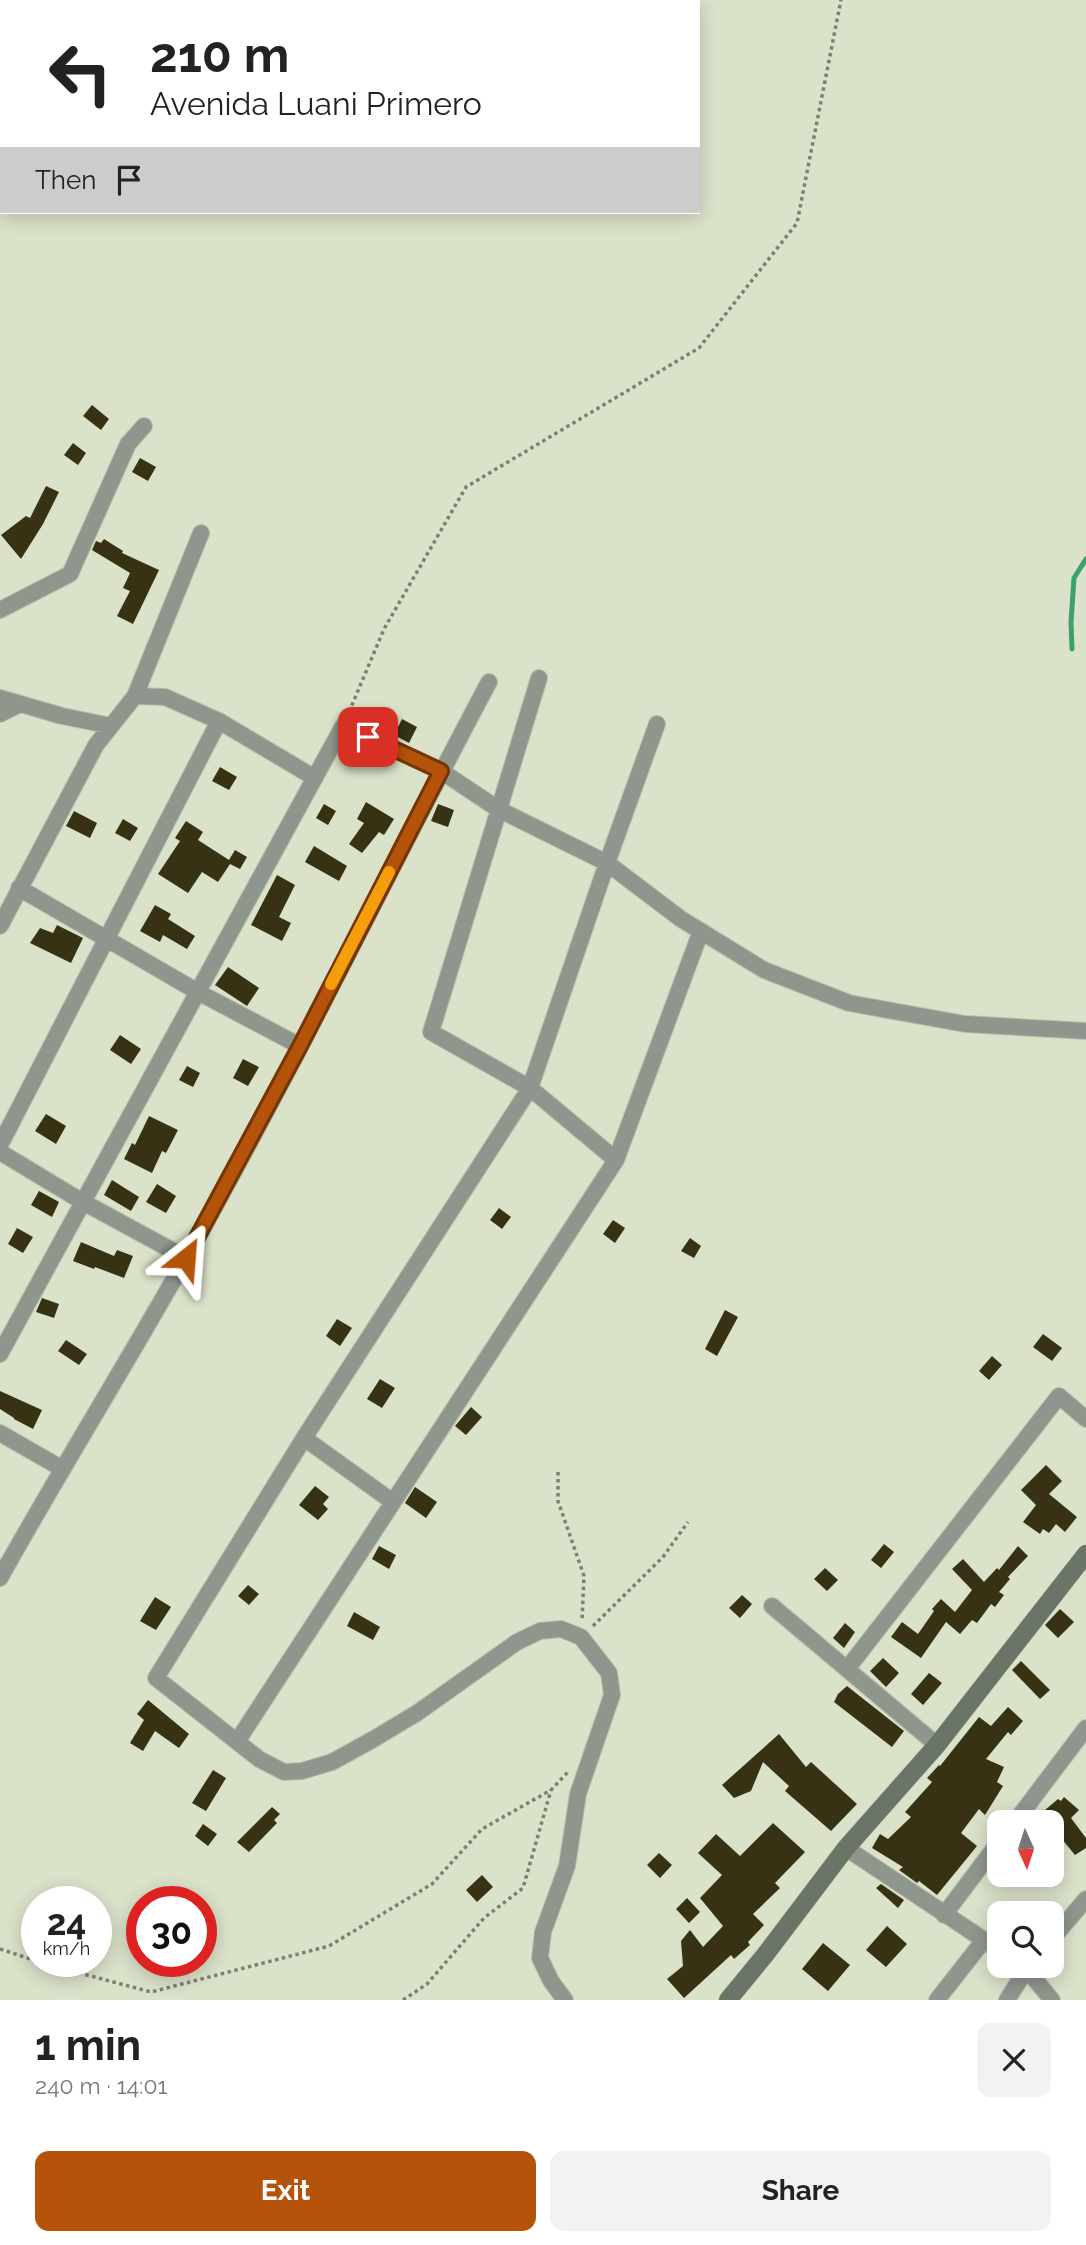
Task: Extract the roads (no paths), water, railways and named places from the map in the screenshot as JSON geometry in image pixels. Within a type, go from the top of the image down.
[{"type":"street","points":[[0,610],[69,574],[128,444],[144,426]]},
{"type":"street","points":[[0,926],[96,745],[135,696],[201,533]]},
{"type":"street","points":[[539,678],[431,1032],[530,1088],[616,1160]]},
{"type":"street","points":[[0,1578],[61,1468],[186,1258],[300,1046],[489,682]]},
{"type":"street","points":[[135,696],[165,697],[219,721],[314,778]]},
{"type":"street","points":[[0,698],[111,726]]},
{"type":"street","points":[[0,714],[20,704]]},
{"type":"street","points":[[0,1144],[219,721]]},
{"type":"street","points":[[565,2000],[551,1981],[540,1958],[543,1932],[566,1866],[578,1794],[612,1695],[609,1673],[581,1637],[561,1629],[540,1631],[517,1642],[417,1713],[332,1762],[302,1771],[284,1772],[259,1759],[156,1678],[304,1438],[530,1088],[657,724]]},
{"type":"street","points":[[0,1353],[343,726],[441,771],[498,808],[607,863],[681,919],[764,970],[849,1003],[965,1024],[1086,1031]]},
{"type":"street","points":[[19,888],[198,992],[300,1046]]},
{"type":"street","points":[[238,1740],[616,1160],[701,930]]},
{"type":"street","points":[[0,1152],[83,1202],[186,1258]]},
{"type":"street","points":[[846,1669],[1059,1396],[1086,1419]]},
{"type":"street","points":[[0,1433],[61,1468]]},
{"type":"street","points":[[304,1438],[393,1502]]},
{"type":"street","points":[[728,2000],[846,1848],[937,1745],[1086,1554]]},
{"type":"street","points":[[772,1606],[937,1745]]},
{"type":"street","points":[[1024,1810],[1086,1728]]},
{"type":"street","points":[[846,1848],[987,1942]]},
{"type":"street","points":[[944,1915],[987,1858]]},
{"type":"street","points":[[1064,1925],[1086,1899]]},
{"type":"street","points":[[937,2000],[984,1940]]},
{"type":"street","points":[[1007,2000],[1019,1978]]},
{"type":"street","points":[[1035,1978],[1052,2000]]},
{"type":"waterway","points":[[1072,649],[1074,578],[1086,559]]}]
